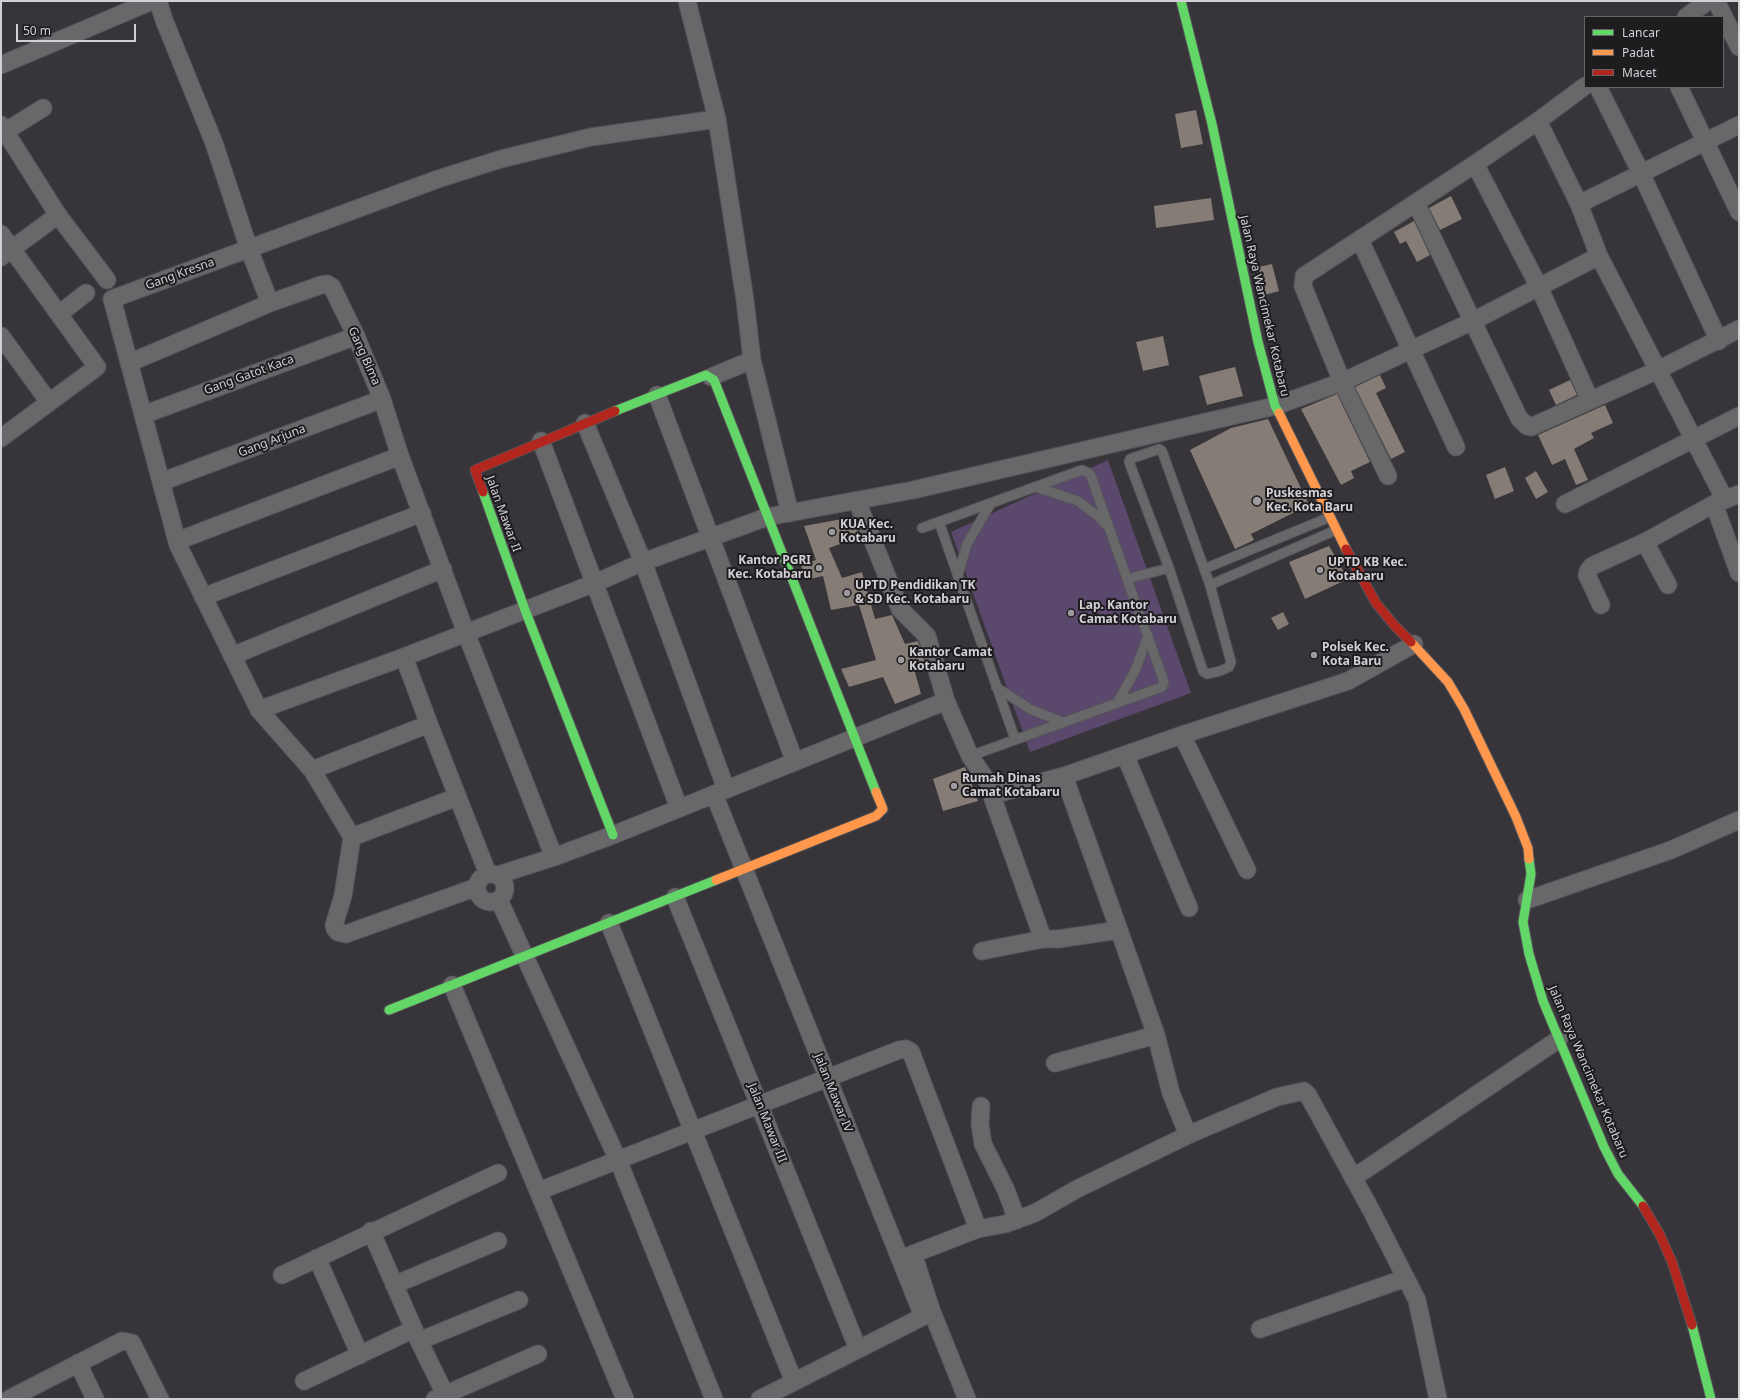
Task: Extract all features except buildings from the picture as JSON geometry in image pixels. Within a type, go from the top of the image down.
[{"type":"street","points":[[1,65],[24,53],[152,1]]},
{"type":"street","points":[[158,1],[164,20],[214,144],[249,249],[270,303]]},
{"type":"street","points":[[687,1],[718,119],[745,300],[752,360],[790,513]]},
{"type":"street","name":"Jalan Raya Wancimekar Kotabaru","points":[[1182,1],[1212,124],[1258,342],[1275,406],[1336,530],[1376,603],[1394,625],[1414,644],[1448,682],[1464,709],[1516,817],[1528,848],[1531,874],[1523,922],[1529,954],[1543,1001],[1604,1147],[1618,1174],[1650,1217],[1672,1262],[1692,1325],[1711,1399]]},
{"type":"street","points":[[1687,16],[1708,1]]},
{"type":"street","points":[[1716,1],[1724,16]]},
{"type":"street","points":[[1724,17],[1739,46]]},
{"type":"street","points":[[1388,476],[1342,382],[1303,282],[1307,273],[1475,164],[1538,121],[1584,87]]},
{"type":"street","points":[[1598,88],[1641,173],[1718,341]]},
{"type":"street","points":[[1679,88],[1739,212]]},
{"type":"street","points":[[43,108],[2,130],[58,215],[107,280]]},
{"type":"street","name":"Gang Kresna","points":[[129,363],[112,298],[438,179],[501,159],[590,137],[718,119]]},
{"type":"street","points":[[1538,121],[1579,204],[1599,256],[1726,500],[1739,572]]},
{"type":"street","points":[[1579,204],[1739,125]]},
{"type":"street","points":[[1475,164],[1539,287],[1590,400]]},
{"type":"street","points":[[1416,203],[1523,424],[1531,427],[1658,370],[1718,341],[1739,329]]},
{"type":"street","points":[[6,253],[58,215]]},
{"type":"street","points":[[1,234],[6,253],[59,314],[97,368],[1,437]]},
{"type":"street","points":[[1360,240],[1409,350],[1456,447]]},
{"type":"street","points":[[259,710],[404,657],[595,583],[643,562],[767,517],[913,490],[1275,406],[1342,382],[1473,321],[1599,256]]},
{"type":"street","name":"Gang Bima","points":[[129,363],[270,303],[321,285],[327,284],[332,287],[356,336],[382,399],[400,456],[466,633],[554,857]]},
{"type":"street","points":[[59,314],[86,293]]},
{"type":"street","points":[[1,336],[50,402]]},
{"type":"street","name":"Gang Gatot Kaca","points":[[143,414],[356,336]]},
{"type":"street","points":[[711,377],[752,360]]},
{"type":"street","points":[[129,363],[177,541],[203,597],[259,710],[312,770],[352,837],[343,896],[334,925],[335,929],[338,932],[346,934],[477,887]]},
{"type":"street","points":[[389,1010],[880,814],[882,809],[714,380],[706,375],[541,441],[680,808]]},
{"type":"street","points":[[657,395],[795,762]]},
{"type":"street","name":"Gang Arjuna","points":[[161,482],[382,399]]},
{"type":"street","points":[[1565,504],[1739,416]]},
{"type":"street","name":"Jalan Mawar IV","points":[[585,423],[643,562],[720,791],[744,869],[828,1078],[906,1256],[928,1314],[967,1399]]},
{"type":"street","name":"Jalan Mawar II","points":[[525,610],[475,470],[541,441]]},
{"type":"street","points":[[177,541],[400,456]]},
{"type":"street","points":[[1601,605],[1587,575],[1592,566],[1646,542],[1726,500]]},
{"type":"street","points":[[857,501],[900,609],[927,636],[946,701],[970,756],[996,794]]},
{"type":"street","points":[[203,597],[422,513]]},
{"type":"street","points":[[1646,542],[1668,584]]},
{"type":"street","points":[[232,656],[443,569]]},
{"type":"street","points":[[525,610],[614,835]]},
{"type":"street","points":[[1042,939],[993,799],[996,794],[1064,776],[1182,735],[1348,681],[1414,644]]},
{"type":"street","points":[[404,657],[457,797],[493,874],[504,882],[505,892],[499,900],[489,902],[481,897],[477,887],[480,879],[493,874],[554,857],[614,835],[946,701]]},
{"type":"street","points":[[312,770],[429,724]]},
{"type":"street","points":[[1182,735],[1247,870]]},
{"type":"street","points":[[1125,755],[1189,908]]},
{"type":"street","points":[[1064,776],[1156,1034],[1171,1093],[1188,1135]]},
{"type":"street","points":[[352,837],[457,797]]},
{"type":"street","points":[[1527,900],[1670,850],[1739,820]]},
{"type":"street","name":"Jalan Mawar III","points":[[675,896],[858,1349]]},
{"type":"street","points":[[499,900],[618,1160],[714,1399]]},
{"type":"street","points":[[608,923],[794,1382]]},
{"type":"street","points":[[982,951],[1042,939],[1058,939],[1118,930]]},
{"type":"street","points":[[452,985],[625,1399]]},
{"type":"street","points":[[1055,1063],[1156,1034]]},
{"type":"street","points":[[1354,1178],[1559,1039]]},
{"type":"street","points":[[539,1191],[899,1050],[906,1049],[911,1052],[978,1229]]},
{"type":"street","points":[[906,1256],[978,1229],[1005,1224],[1035,1213],[1077,1189],[1188,1135],[1277,1097],[1304,1091],[1308,1095],[1354,1178],[1417,1300],[1438,1399]]},
{"type":"street","points":[[981,1106],[980,1124],[983,1144],[1003,1184],[1017,1220]]},
{"type":"street","points":[[282,1275],[498,1173]]},
{"type":"street","points":[[371,1232],[416,1335],[440,1397],[538,1354]]},
{"type":"street","points":[[394,1285],[498,1241]]},
{"type":"street","points":[[317,1258],[360,1355]]},
{"type":"street","points":[[1260,1329],[1406,1278]]},
{"type":"street","points":[[304,1381],[360,1355],[519,1300]]},
{"type":"street","points":[[760,1399],[928,1314]]},
{"type":"street","points":[[9,1399],[28,1394],[78,1363],[122,1341],[128,1341],[132,1343],[160,1399]]},
{"type":"street","points":[[78,1363],[96,1399]]},
{"type":"lane","points":[[1159,449],[1162,451],[1210,585],[1231,664],[1229,667],[1207,674],[1203,671],[1169,568],[1129,461],[1159,449]]},
{"type":"lane","points":[[922,528],[1082,470],[1089,473],[1164,683],[1162,686],[1117,703],[970,756]]},
{"type":"lane","points":[[1036,487],[1078,501],[1100,518],[1110,529]]},
{"type":"lane","points":[[958,575],[967,544],[991,503]]},
{"type":"lane","points":[[1204,569],[1330,517]]},
{"type":"lane","points":[[939,522],[1015,739]]},
{"type":"lane","points":[[1210,585],[1336,530]]},
{"type":"lane","points":[[1127,578],[1169,568]]},
{"type":"lane","points":[[1117,703],[1135,671],[1148,636]]},
{"type":"lane","points":[[996,687],[1030,708],[1062,722]]},
{"type":"shaded area","name":"Lap. Kantor Camat Kotabaru","points":[[1108,460],[1191,693],[1030,752],[951,532]]},
{"type":"traffic: fast","points":[[1181,1],[1212,124],[1258,342],[1275,406],[1279,413]]},
{"type":"traffic: fast","points":[[615,411],[706,375],[714,380],[876,792]]},
{"type":"traffic: fast","points":[[483,492],[525,610],[613,835]]},
{"type":"traffic: fast","points":[[1529,859],[1531,874],[1523,922],[1529,954],[1543,1001],[1604,1147],[1618,1174],[1643,1206]]},
{"type":"traffic: fast","points":[[389,1010],[716,880]]},
{"type":"traffic: fast","points":[[1692,1325],[1711,1399]]},
{"type":"traffic: slow","points":[[1279,413],[1346,549]]},
{"type":"traffic: slow","points":[[1411,642],[1448,682],[1464,709],[1516,817],[1528,848],[1529,859]]},
{"type":"traffic: slow","points":[[716,880],[876,816],[883,809],[876,792]]},
{"type":"traffic: jam","points":[[483,492],[475,470],[615,411]]},
{"type":"traffic: jam","points":[[1346,549],[1376,603],[1394,625],[1411,642]]},
{"type":"traffic: jam","points":[[1643,1206],[1660,1235],[1672,1262],[1692,1325]]},
{"type":"place","name":"Puskesmas Kec. Kota Baru","points":[[1257,501]]},
{"type":"place","name":"KUA Kec. Kotabaru","points":[[832,532]]},
{"type":"place","name":"Kantor PGRI Kec. Kotabaru","points":[[819,568]]},
{"type":"place","name":"UPTD KB Kec. Kotabaru","points":[[1320,570]]},
{"type":"place","name":"UPTD Pendidikan TK & SD Kec. Kotabaru","points":[[847,593]]},
{"type":"place","name":"Lap. Kantor Camat Kotabaru","points":[[1071,613]]},
{"type":"place","name":"Polsek Kec. Kota Baru","points":[[1314,655]]},
{"type":"place","name":"Kantor Camat Kotabaru","points":[[901,660]]},
{"type":"place","name":"Rumah Dinas Camat Kotabaru","points":[[954,786]]}]
